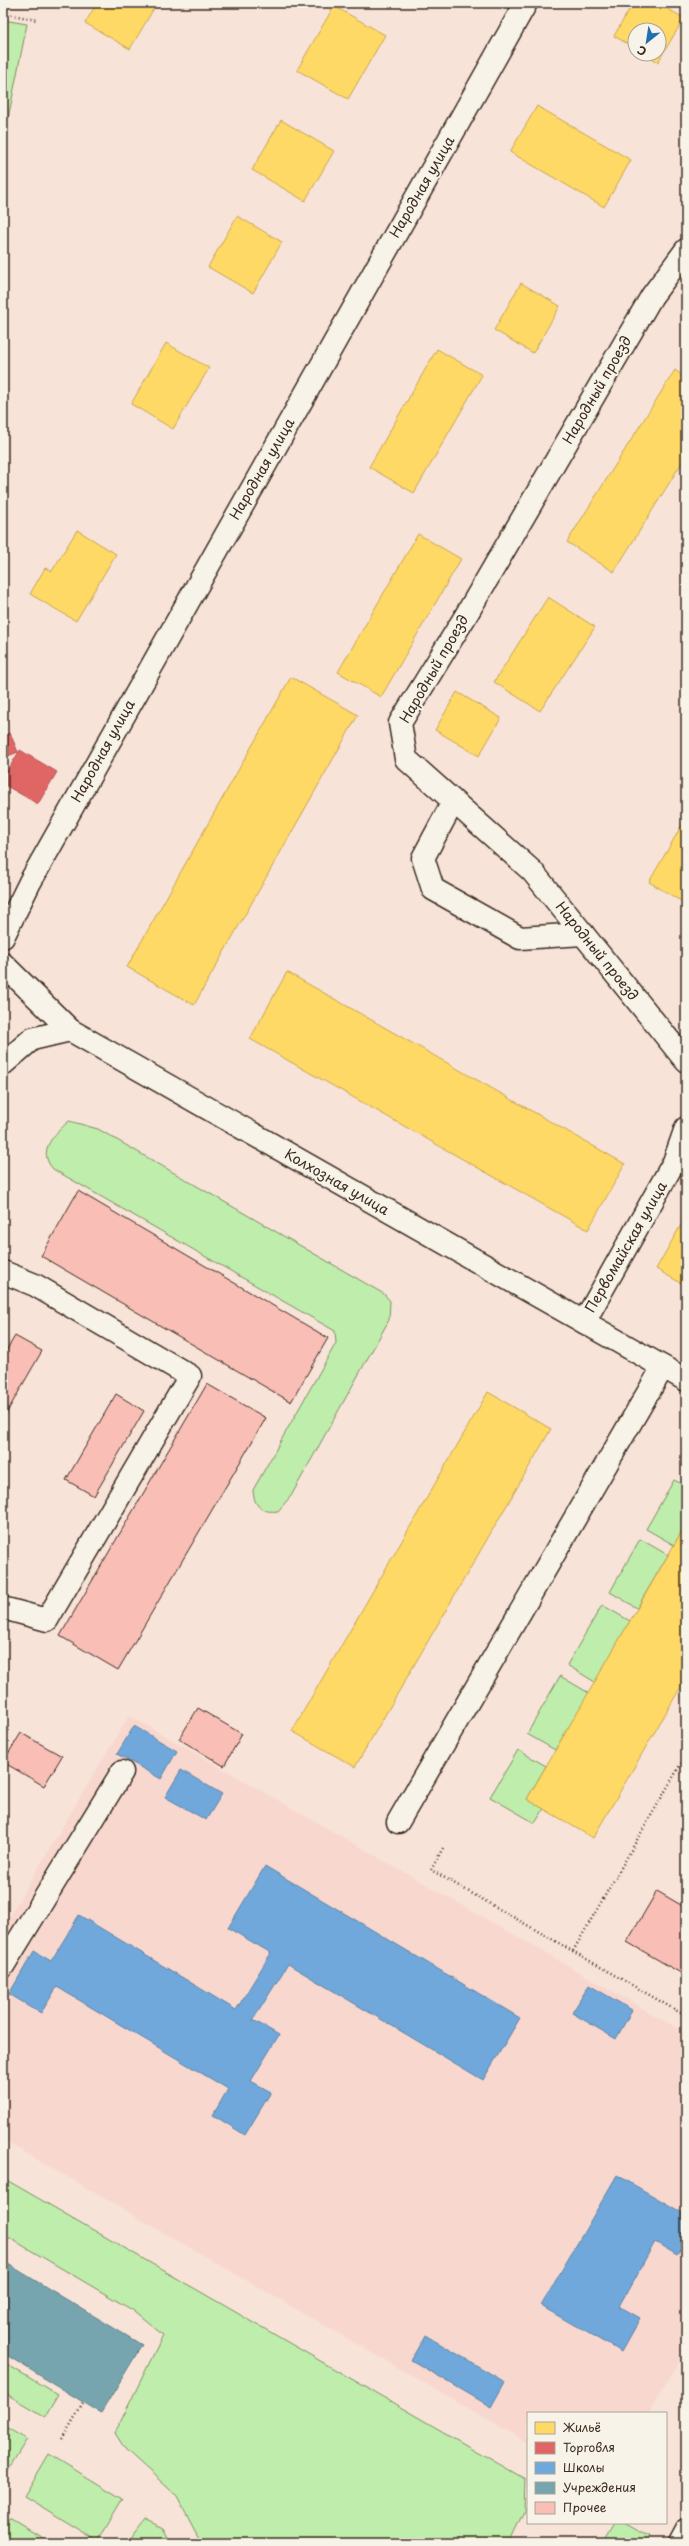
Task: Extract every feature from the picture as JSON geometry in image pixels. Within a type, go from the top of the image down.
[{"type":"street","name":"Народная улица","points":[[3,937],[34,875],[526,3]]},
{"type":"street","name":"Народный проезд","points":[[686,250],[652,296],[465,617],[400,723],[406,760],[532,871],[686,1060]]},
{"type":"street","points":[[453,802],[423,858],[433,889],[520,938],[584,934]]},
{"type":"street","name":"Колхозная улица","points":[[3,964],[70,1030],[686,1380]]},
{"type":"street","points":[[3,1064],[32,1039],[70,1030]]},
{"type":"street","name":"Первомайская улица","points":[[584,1322],[674,1162],[686,1128]]},
{"type":"street","points":[[3,1272],[35,1285],[190,1376],[47,1620],[3,1608]]},
{"type":"street","points":[[398,1822],[663,1367]]},
{"type":"street","points":[[3,1966],[122,1772]]},
{"type":"street","points":[[679,2543],[686,2530]]},
{"type":"path","points":[[3,13],[37,20]]},
{"type":"path","points":[[572,1951],[686,1755]]},
{"type":"path","points":[[443,1848],[431,1870],[686,2016]]},
{"type":"path","points":[[62,2439],[84,2402]]},
{"type":"shaded area","points":[[129,1715],[686,2033],[686,2349],[650,2412],[527,2412],[527,2442],[3,2140],[3,1927]]},
{"type":"green space","points":[[3,20],[27,24],[6,129],[3,129]]},
{"type":"green space","points":[[69,1121],[98,1129],[384,1294],[390,1301],[389,1320],[291,1496],[278,1511],[267,1511],[260,1508],[255,1501],[253,1490],[336,1343],[335,1331],[53,1169],[48,1162],[46,1155],[49,1143],[58,1131]]},
{"type":"green space","points":[[674,1480],[686,1486],[686,1524],[674,1545],[646,1529]]},
{"type":"green space","points":[[640,1539],[668,1555],[637,1608],[610,1592]]},
{"type":"green space","points":[[602,1605],[630,1621],[595,1682],[567,1665]]},
{"type":"green space","points":[[560,1676],[589,1693],[555,1750],[527,1734]]},
{"type":"green space","points":[[518,1750],[546,1766],[527,1799],[544,1809],[535,1823],[490,1797]]},
{"type":"green space","points":[[3,2178],[525,2479],[524,2511],[509,2543],[202,2543],[177,2496],[125,2449],[115,2433],[163,2335],[134,2311],[3,2234]]},
{"type":"green space","points":[[3,2362],[58,2395],[45,2417],[3,2392]]},
{"type":"green space","points":[[3,2425],[27,2439],[3,2478]]},
{"type":"green space","points":[[49,2454],[123,2499],[98,2541],[24,2496]]},
{"type":"green space","points":[[10,2519],[51,2543],[3,2543],[3,2531]]},
{"type":"green space","points":[[145,2519],[164,2528],[172,2543],[127,2543]]},
{"type":"green space","points":[[614,2524],[628,2524],[649,2536],[645,2543],[603,2543]]},
{"type":"building: Жильё","points":[[97,3],[157,3],[130,49],[85,23]]},
{"type":"building: Жильё","points":[[633,3],[657,3],[684,18],[667,47],[667,22],[627,22],[627,43],[614,36]]},
{"type":"building: Жильё","points":[[334,6],[385,35],[348,99],[297,70]]},
{"type":"building: Жильё","points":[[537,106],[631,160],[604,207],[510,152]]},
{"type":"building: Жильё","points":[[281,120],[334,151],[305,201],[252,170]]},
{"type":"building: Жильё","points":[[237,216],[282,242],[253,293],[208,267]]},
{"type":"building: Жильё","points":[[521,283],[560,306],[533,353],[494,330]]},
{"type":"building: Жильё","points":[[166,343],[209,368],[173,429],[131,404]]},
{"type":"building: Жильё","points":[[437,349],[482,375],[414,493],[369,467]]},
{"type":"building: Жильё","points":[[675,370],[686,378],[686,456],[614,572],[567,542]]},
{"type":"building: Жильё","points":[[77,530],[116,554],[76,621],[30,594],[45,568],[52,571]]},
{"type":"building: Жильё","points":[[418,534],[461,559],[381,697],[338,672]]},
{"type":"building: Жильё","points":[[548,597],[595,627],[540,711],[494,682]]},
{"type":"building: Жильё","points":[[291,677],[358,715],[194,1005],[127,967]]},
{"type":"building: Жильё","points":[[457,692],[501,718],[479,756],[435,730]]},
{"type":"building: Жильё","points":[[686,818],[686,904],[649,882]]},
{"type":"building: Жильё","points":[[287,972],[625,1164],[588,1230],[250,1039]]},
{"type":"building: Жильё","points":[[686,1216],[686,1286],[656,1269]]},
{"type":"building: Жильё","points":[[488,1392],[551,1429],[355,1767],[292,1731]]},
{"type":"building: Жильё","points":[[686,1524],[686,1678],[593,1838],[527,1799]]},
{"type":"building: Торговля","points":[[10,733],[18,752],[3,758],[3,736]]},
{"type":"building: Торговля","points":[[20,750],[57,772],[38,804],[3,784],[3,778]]},
{"type":"building: Школы","points":[[134,1726],[177,1751],[161,1779],[117,1754]]},
{"type":"building: Школы","points":[[181,1770],[222,1794],[206,1820],[165,1797]]},
{"type":"building: Школы","points":[[265,1866],[520,2018],[483,2080],[288,1964],[253,2020],[279,2035],[251,2081],[271,2092],[245,2135],[213,2115],[228,2089],[57,1987],[41,2013],[9,1994],[34,1951],[51,1961],[79,1915],[236,2010],[271,1953],[228,1928]]},
{"type":"building: Школы","points":[[589,1985],[632,2010],[616,2039],[572,2013]]},
{"type":"building: Школы","points":[[617,2175],[686,2215],[686,2239],[677,2255],[655,2242],[619,2306],[640,2318],[621,2352],[541,2306]]},
{"type":"building: Школы","points":[[425,2335],[505,2382],[491,2407],[411,2360]]},
{"type":"building: Учреждения","points":[[3,2261],[142,2345],[101,2413],[3,2353]]},
{"type":"building: Прочее","points":[[78,1191],[328,1338],[291,1402],[41,1256]]},
{"type":"building: Прочее","points":[[15,1336],[42,1351],[3,1419],[3,1356]]},
{"type":"building: Прочее","points":[[207,1384],[266,1418],[118,1670],[60,1636]]},
{"type":"building: Прочее","points":[[116,1394],[144,1411],[94,1496],[66,1480]]},
{"type":"building: Прочее","points":[[198,1708],[242,1734],[224,1766],[179,1739]]},
{"type":"building: Прочее","points":[[21,1733],[62,1756],[44,1786],[3,1762]]},
{"type":"building: Прочее","points":[[657,1891],[686,1908],[686,1976],[627,1942]]}]
